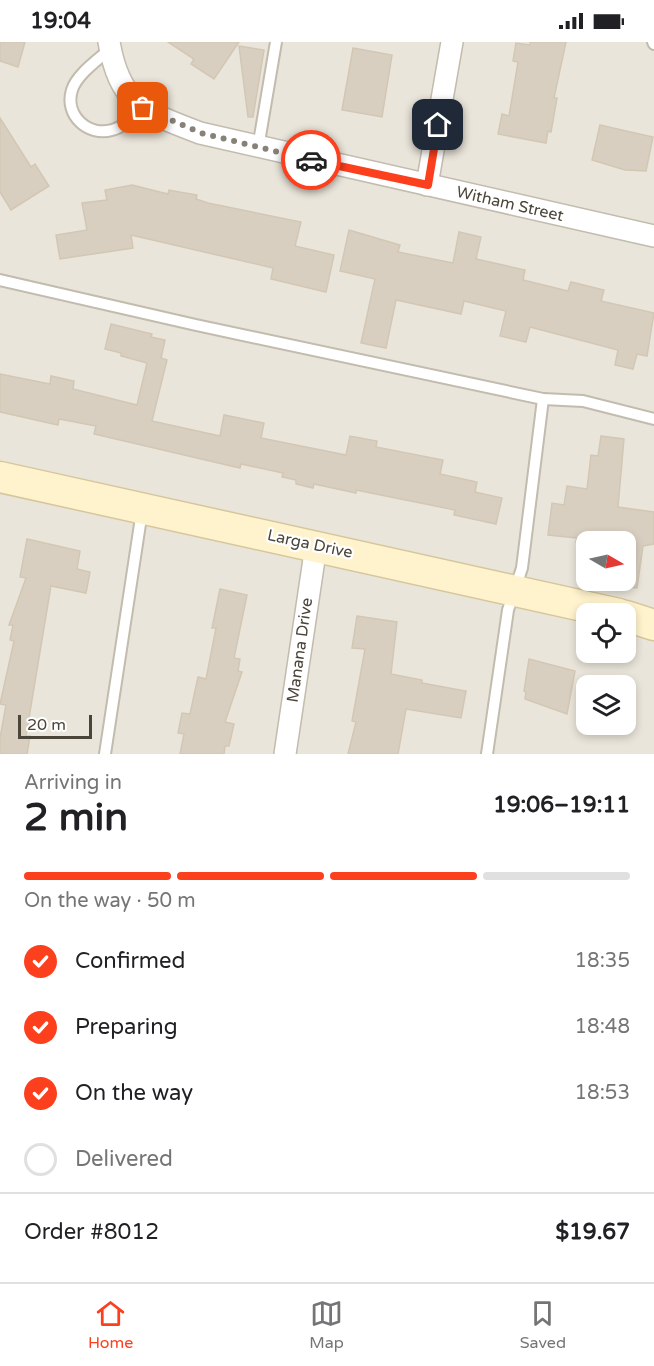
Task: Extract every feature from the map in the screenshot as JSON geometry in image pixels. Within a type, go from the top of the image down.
[{"type":"street","points":[[428,185],[452,42]]},
{"type":"street","points":[[110,45],[112,64],[128,96],[150,112]]},
{"type":"street","name":"Witham Street","points":[[150,112],[201,133],[258,148],[654,236]]},
{"type":"street","name":"Larga Drive","points":[[0,477],[576,604]]},
{"type":"street","name":"Manana Drive","points":[[285,754],[316,546]]},
{"type":"street","points":[[636,619],[654,625]]},
{"type":"lane","points":[[258,148],[276,42]]},
{"type":"lane","points":[[110,45],[77,80],[72,89],[70,99],[77,120],[95,131],[105,132],[150,112]]},
{"type":"lane","points":[[0,280],[196,325],[543,399],[583,401],[654,419]]},
{"type":"lane","points":[[487,754],[508,610],[522,567],[543,399]]},
{"type":"lane","points":[[105,754],[143,507]]},
{"type":"shaded area","points":[[0,42],[654,42],[654,754],[0,754]]},
{"type":"building","points":[[0,42],[25,42],[18,67],[0,61]]},
{"type":"building","points":[[168,42],[239,42],[214,79],[191,64],[194,59]]},
{"type":"building","points":[[530,42],[566,42],[554,98],[557,98],[551,132],[548,131],[546,143],[498,134],[502,114],[509,116],[518,62],[513,61],[516,43],[530,45]]},
{"type":"building","points":[[239,46],[264,50],[253,117],[248,117]]},
{"type":"building","points":[[353,48],[392,55],[382,117],[342,110]]},
{"type":"building","points":[[0,118],[31,167],[35,164],[49,186],[11,210],[0,192]]},
{"type":"building","points":[[600,125],[653,137],[646,171],[625,170],[592,160]]},
{"type":"building","points":[[132,185],[168,194],[169,190],[197,195],[196,199],[208,203],[301,222],[295,246],[334,255],[326,292],[271,279],[273,268],[131,235],[133,248],[60,259],[56,235],[87,230],[82,203],[107,200],[105,190]]},
{"type":"building","points":[[349,230],[400,245],[398,252],[453,263],[459,232],[481,237],[476,259],[525,270],[523,280],[568,291],[571,282],[604,290],[601,301],[654,313],[647,356],[637,354],[633,369],[615,365],[618,350],[530,327],[526,342],[500,336],[506,311],[464,301],[461,314],[396,300],[386,348],[361,343],[375,279],[340,271]]},
{"type":"building","points":[[111,324],[152,334],[151,337],[165,340],[161,358],[167,360],[152,421],[220,436],[224,415],[264,423],[261,438],[346,455],[350,436],[377,441],[376,447],[443,460],[440,474],[477,482],[475,492],[502,498],[496,524],[454,515],[455,510],[356,490],[356,493],[314,484],[313,488],[296,484],[296,480],[282,477],[283,473],[241,464],[240,468],[94,434],[96,426],[59,419],[58,425],[0,412],[0,374],[50,384],[51,376],[74,381],[73,389],[137,405],[147,363],[105,349]]},
{"type":"building","points":[[601,436],[624,439],[618,507],[654,512],[654,544],[643,546],[637,588],[636,531],[576,531],[576,538],[548,535],[552,503],[564,505],[567,486],[587,489],[591,455],[598,456]]},
{"type":"building","points":[[27,539],[80,551],[77,569],[90,572],[86,593],[51,586],[26,736],[30,736],[27,754],[0,754],[0,738],[6,705],[0,704],[14,641],[10,640],[13,625],[9,625],[26,578],[20,577]]},
{"type":"building","points":[[220,589],[247,595],[234,658],[240,659],[238,671],[242,672],[225,722],[234,724],[229,746],[225,746],[224,754],[180,754],[184,734],[178,733],[182,713],[190,714],[198,677],[206,679],[216,628],[212,628]]},
{"type":"building","points":[[357,616],[397,622],[391,674],[422,680],[422,683],[466,691],[461,718],[406,709],[398,754],[348,754],[356,722],[352,721],[365,649],[352,648]]},
{"type":"building","points":[[529,659],[575,671],[567,714],[525,699]]},
{"type":"way so far","points":[[143,108],[157,116],[201,133],[311,160]]},
{"type":"route","points":[[311,160],[428,185],[438,125]]}]
